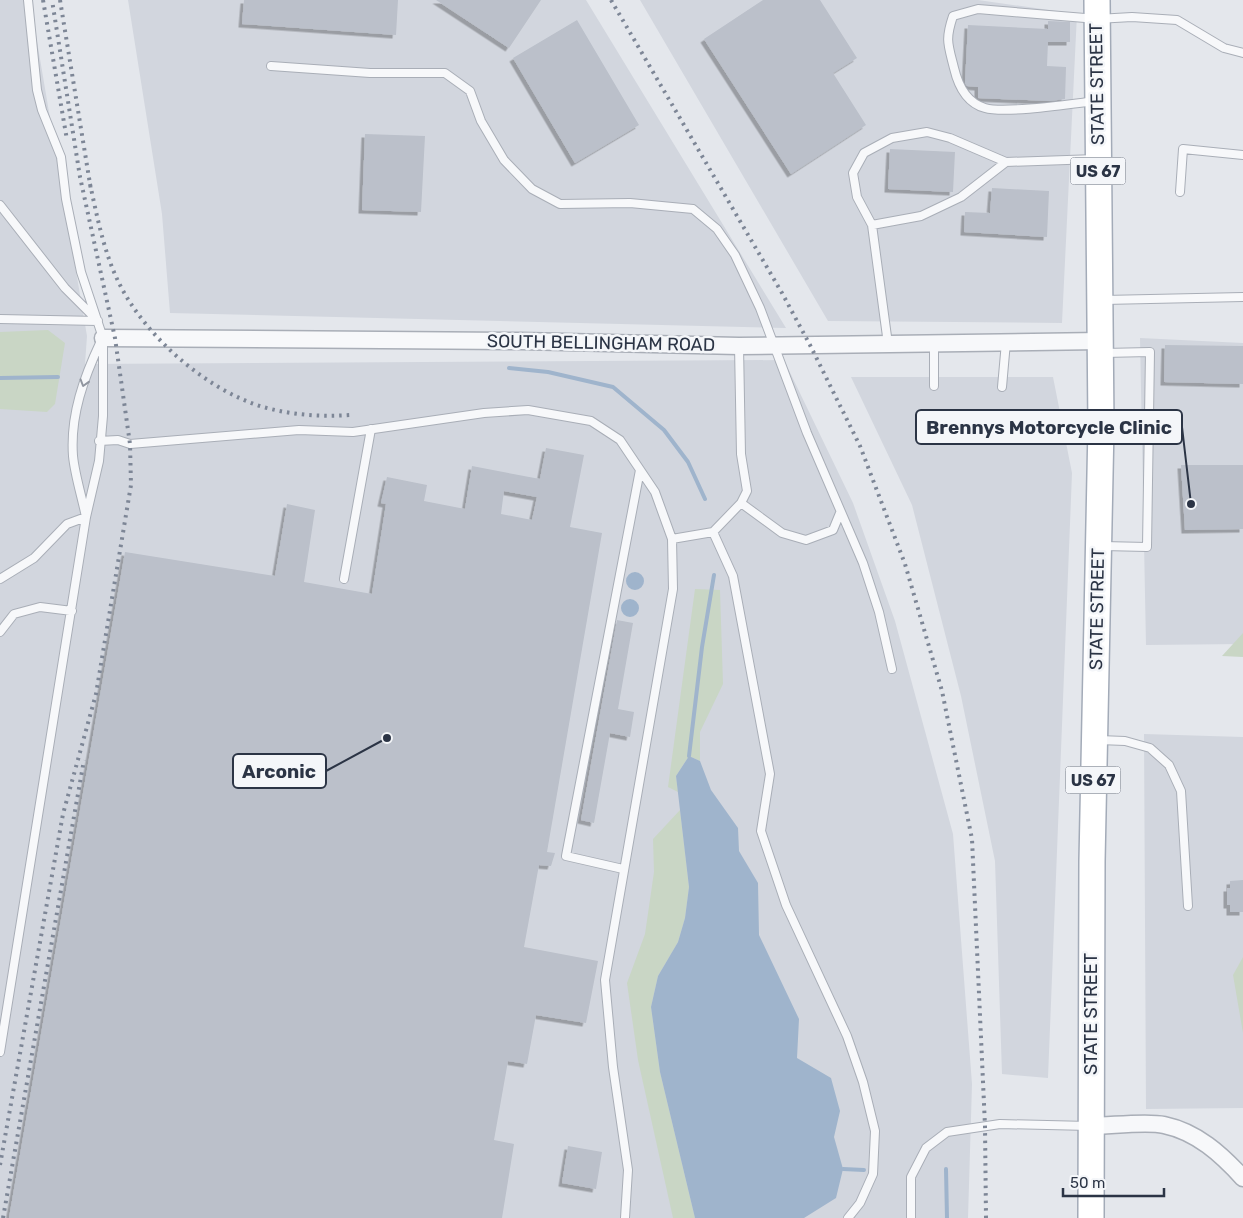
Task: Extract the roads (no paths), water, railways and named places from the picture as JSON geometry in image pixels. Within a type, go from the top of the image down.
[{"type":"main road","name":"STATE STREET","points":[[1091,1218],[1094,740],[1100,347],[1097,9]]},
{"type":"street","name":"SOUTH BELLINGHAM ROAD","points":[[103,338],[492,340],[739,346],[1006,342],[1100,347]]},
{"type":"street","points":[[1091,1126],[1163,1125],[1190,1133],[1223,1157],[1243,1178]]},
{"type":"lane","points":[[0,1052],[86,517],[98,461],[103,416],[103,338],[81,272],[66,199],[61,157],[42,110],[37,90],[28,0]]},
{"type":"lane","points":[[1098,101],[1003,110],[985,108],[970,100],[957,81],[946,36],[953,16],[978,9],[1097,9],[1132,17],[1177,20],[1224,48],[1243,54]]},
{"type":"lane","points":[[271,66],[370,73],[445,74],[470,91],[481,121],[504,160],[532,189],[560,204],[630,203],[693,209],[716,229],[734,255],[760,308],[807,433],[836,496],[840,513],[863,563],[879,612],[892,669]]},
{"type":"lane","points":[[888,344],[872,225],[857,197],[854,174],[864,153],[892,138],[927,132],[950,138],[1006,162],[1098,159]]},
{"type":"lane","points":[[1180,192],[1183,149],[1243,155]]},
{"type":"lane","points":[[872,225],[921,216],[960,197],[1006,162]]},
{"type":"lane","points":[[0,205],[65,288],[98,321]]},
{"type":"lane","points":[[1099,300],[1243,297]]},
{"type":"lane","points":[[0,319],[98,321]]},
{"type":"lane","points":[[86,517],[73,456],[76,410],[87,371],[103,338]]},
{"type":"lane","points":[[1002,387],[1006,342]]},
{"type":"lane","points":[[934,343],[934,386]]},
{"type":"lane","points":[[672,539],[713,532],[741,503],[747,491],[742,454],[739,346]]},
{"type":"lane","points":[[1098,546],[1147,547],[1150,352],[1100,347]]},
{"type":"lane","points":[[99,441],[118,440],[130,444],[299,430],[353,432],[484,413],[528,410],[590,421],[620,440],[655,492],[672,539],[673,589],[605,980],[613,1067],[628,1170],[625,1218]]},
{"type":"lane","points":[[344,579],[371,429]]},
{"type":"lane","points":[[623,869],[566,856],[640,470]]},
{"type":"lane","points":[[741,503],[782,534],[806,540],[833,530],[840,513]]},
{"type":"lane","points":[[0,580],[34,558],[67,524],[86,517]]},
{"type":"lane","points":[[713,532],[733,576],[770,774],[761,831],[786,905],[847,1036],[864,1082],[875,1131],[873,1174],[860,1203],[848,1218]]},
{"type":"lane","points":[[0,632],[14,614],[40,607],[72,610]]},
{"type":"lane","points":[[1094,740],[1125,742],[1150,748],[1169,765],[1181,791],[1188,906]]},
{"type":"lane","points":[[0,992],[9,994]]},
{"type":"lane","points":[[911,1218],[911,1177],[926,1148],[948,1132],[1000,1124],[1064,1127],[1091,1126]]},
{"type":"water","points":[[631,572],[639,572],[644,577],[642,588],[631,590],[626,585],[626,577]]},
{"type":"water","points":[[626,599],[634,599],[639,604],[637,615],[626,617],[621,612],[621,604]]},
{"type":"water","points":[[689,756],[700,761],[711,790],[738,828],[739,851],[758,883],[759,935],[799,1019],[797,1058],[831,1078],[840,1111],[834,1137],[843,1169],[836,1198],[804,1218],[695,1218],[660,1072],[651,1007],[658,976],[678,942],[685,918],[689,887],[676,776]]},
{"type":"waterway","points":[[509,368],[548,372],[613,387],[664,430],[688,462],[705,499]]},
{"type":"waterway","points":[[0,378],[58,377]]},
{"type":"waterway","points":[[689,756],[702,647],[714,575]]},
{"type":"waterway","points":[[843,1169],[864,1170]]},
{"type":"waterway","points":[[946,1169],[947,1218]]},
{"type":"railway","points":[[43,0],[67,140]]},
{"type":"railway","points":[[0,1165],[63,814],[96,694],[131,485],[130,444],[115,338],[80,177],[52,0]]},
{"type":"railway","points":[[60,0],[91,190]]},
{"type":"railway","points":[[611,0],[782,293],[810,345],[860,446],[905,564],[942,691],[972,839],[985,1126],[986,1218]]},
{"type":"railway","points":[[90,184],[105,247],[119,283],[130,303],[144,322],[179,358],[220,388],[263,407],[306,415],[350,415]]},
{"type":"railway","points":[[3,1218],[84,760]]},
{"type":"place","name":"Brennys Motorcycle Clinic","points":[[1191,504]]},
{"type":"place","name":"Arconic","points":[[387,738]]}]
